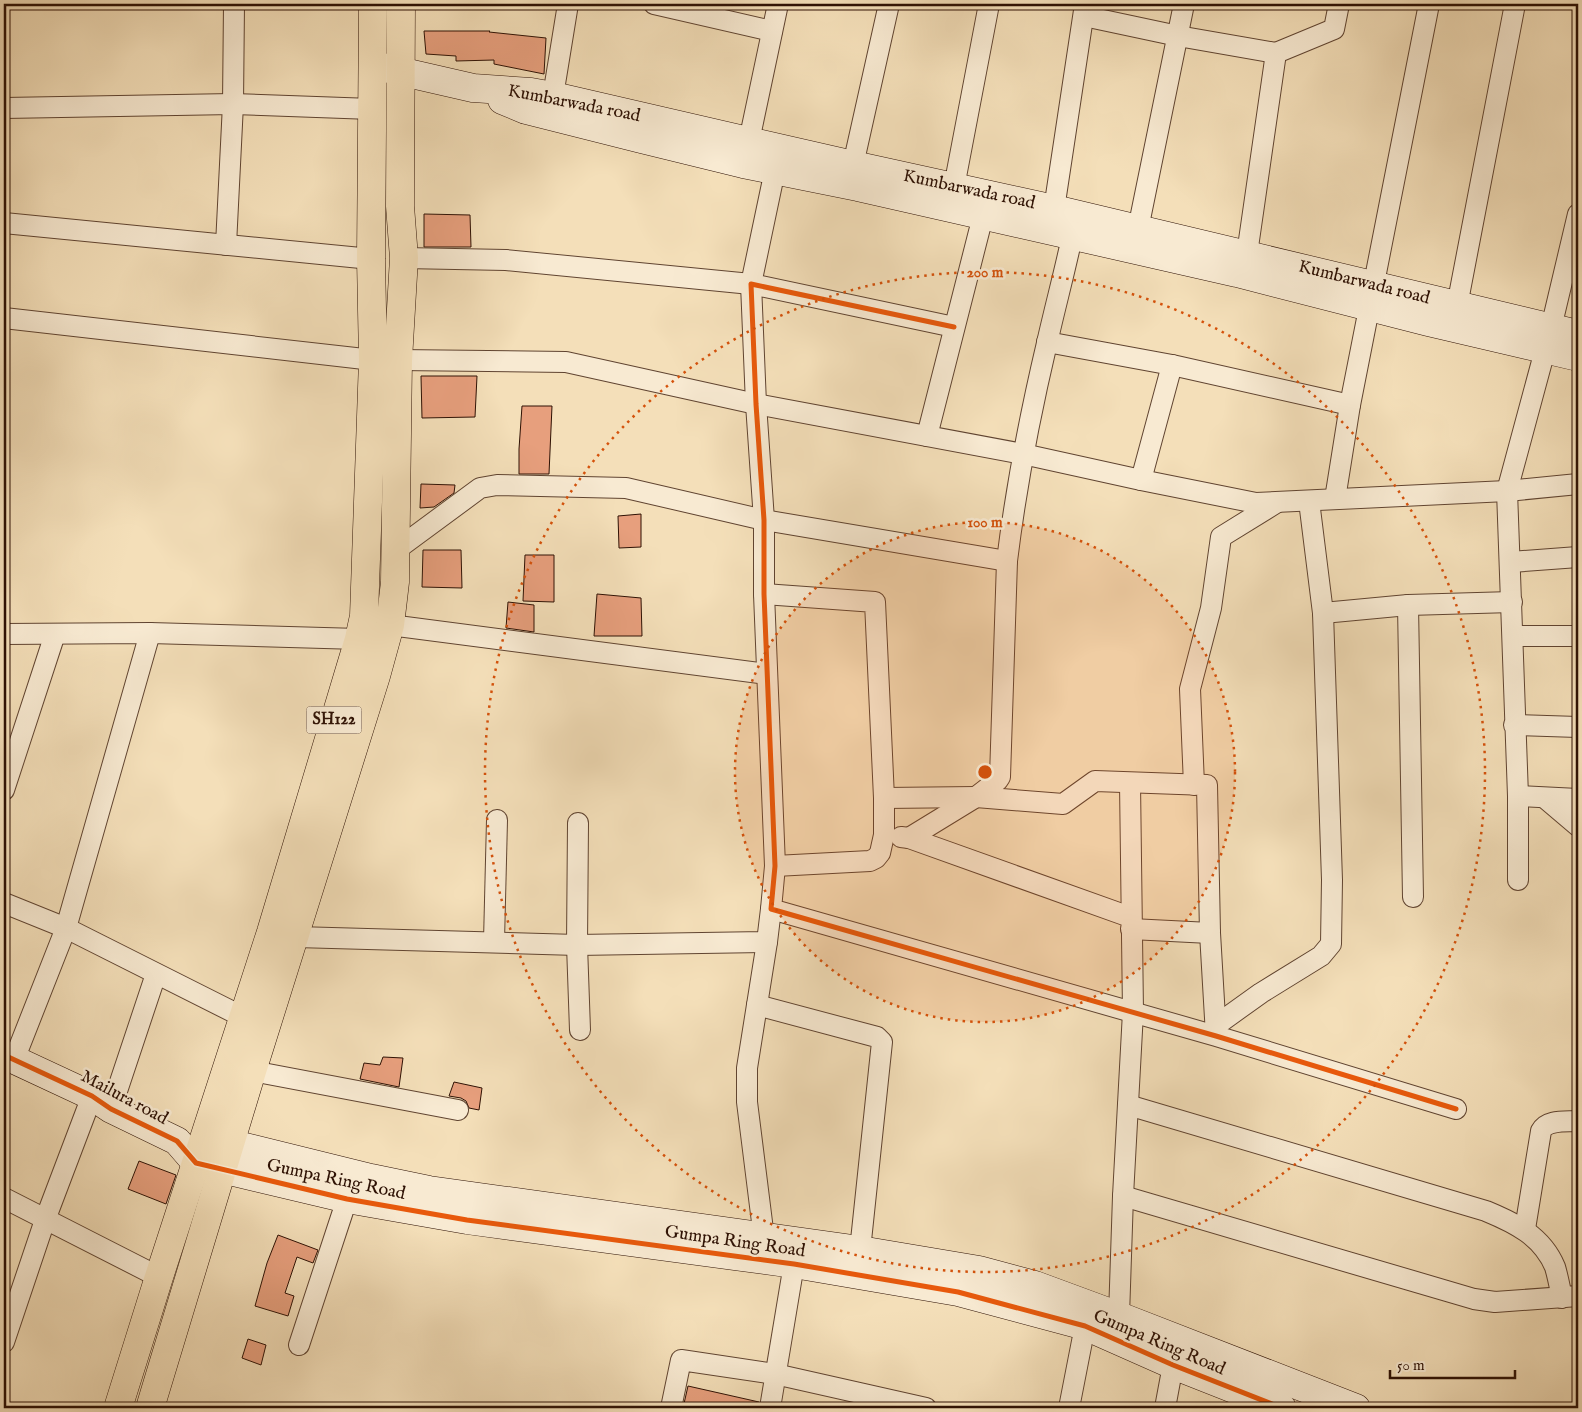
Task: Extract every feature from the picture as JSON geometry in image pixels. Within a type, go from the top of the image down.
[{"type":"main road","name":"SH122","points":[[118,1408],[271,932],[359,639],[366,598],[386,360],[371,259],[373,4]]},
{"type":"main road","points":[[150,1408],[252,1072],[296,937],[376,676],[390,625],[396,582],[396,550],[386,360],[404,258],[400,206],[401,4]]},
{"type":"street","points":[[226,245],[233,104],[234,4]]},
{"type":"street","points":[[553,96],[568,4]]},
{"type":"street","points":[[654,4],[772,31]]},
{"type":"street","points":[[749,141],[778,4]]},
{"type":"street","points":[[852,165],[889,4]]},
{"type":"street","points":[[954,187],[989,4]]},
{"type":"street","points":[[1138,229],[1184,4]]},
{"type":"street","points":[[909,838],[976,797],[998,780],[1001,774],[1007,561],[1023,454],[1047,342],[1068,220],[1084,10],[1178,36],[1276,53],[1334,28],[1339,4]]},
{"type":"street","points":[[1335,499],[1350,405],[1429,4]]},
{"type":"street","points":[[1457,306],[1515,4]]},
{"type":"street","points":[[1247,254],[1276,53]]},
{"type":"street","points":[[373,65],[473,88]]},
{"type":"street","name":"Kumbarwada road","points":[[473,88],[531,92],[553,96],[954,187],[1068,220],[1237,273],[1371,296],[1457,306],[1548,339],[1578,357]]},
{"type":"street","name":"Kumbarwada road","points":[[473,88],[526,110],[640,139],[983,216],[1068,220],[1138,229],[1247,254],[1371,296],[1428,322],[1548,339],[1578,334]]},
{"type":"street","points":[[4,108],[233,104],[372,109]]},
{"type":"street","points":[[764,1238],[746,1102],[746,1068],[767,942],[775,866],[764,594],[764,520],[756,404],[751,284],[775,170]]},
{"type":"street","points":[[1518,880],[1518,796],[1514,725],[1508,491],[1548,339],[1578,214]]},
{"type":"street","points":[[928,436],[983,216]]},
{"type":"street","points":[[4,223],[371,259]]},
{"type":"street","points":[[404,258],[506,260],[751,284],[954,327]]},
{"type":"street","points":[[4,318],[386,360],[566,362],[756,404],[1023,454],[1256,503],[1508,491],[1578,484]]},
{"type":"street","points":[[1047,342],[1172,365],[1350,405]]},
{"type":"street","points":[[1141,480],[1172,365]]},
{"type":"street","points":[[396,550],[480,488],[497,485],[626,488],[764,520],[1007,561]]},
{"type":"street","points":[[1216,1031],[1261,993],[1321,956],[1331,944],[1332,880],[1323,613],[1309,501]]},
{"type":"street","points":[[1194,785],[1190,688],[1211,608],[1221,537],[1278,502]]},
{"type":"street","points":[[1511,562],[1578,557]]},
{"type":"street","points":[[764,594],[875,602],[884,798],[884,836],[880,853],[876,858],[870,861],[775,866]]},
{"type":"street","points":[[1323,613],[1408,606],[1512,602]]},
{"type":"street","points":[[1408,606],[1413,897]]},
{"type":"street","points":[[390,625],[767,674]]},
{"type":"street","points":[[9,1057],[66,928],[150,633]]},
{"type":"street","points":[[4,634],[150,633],[359,639]]},
{"type":"street","points":[[4,790],[55,634]]},
{"type":"street","points":[[1513,636],[1578,636]]},
{"type":"street","points":[[1514,725],[1578,727]]},
{"type":"street","points":[[884,798],[976,797],[1063,804],[1096,782],[1207,785],[1210,933],[1216,1031]]},
{"type":"street","points":[[1119,1316],[1132,1012],[1130,783]]},
{"type":"street","points":[[1518,796],[1578,799]]},
{"type":"street","points":[[1545,798],[1578,826]]},
{"type":"street","points":[[494,941],[497,820]]},
{"type":"street","points":[[578,823],[577,945],[580,1030]]},
{"type":"street","points":[[884,836],[909,838],[1130,923],[1210,933]]},
{"type":"street","points":[[4,903],[66,928],[243,1017]]},
{"type":"street","points":[[771,909],[1132,1012],[1216,1031],[1456,1109]]},
{"type":"street","points":[[296,937],[494,941],[577,945],[767,942]]},
{"type":"street","points":[[4,1342],[45,1220],[102,1102],[156,974]]},
{"type":"street","points":[[757,1005],[877,1037],[882,1042],[860,1250]]},
{"type":"street","name":"Mailura road","points":[[9,1057],[177,1141]]},
{"type":"street","points":[[252,1072],[458,1110]]},
{"type":"street","points":[[1123,1196],[1474,1299],[1495,1302],[1570,1297],[1550,1258],[1525,1229],[1486,1211],[1128,1105]]},
{"type":"street","points":[[1525,1229],[1542,1127],[1549,1123],[1578,1120]]},
{"type":"street","name":"Gumpa Ring Road","points":[[177,1141],[204,1137],[227,1156],[347,1199],[467,1220],[794,1264],[958,1292],[1085,1326],[1173,1365],[1247,1401],[1282,1408]]},
{"type":"street","points":[[177,1141],[196,1163]]},
{"type":"street","name":"Gumpa Ring Road","points":[[196,1163],[227,1156],[429,1190],[860,1250],[979,1270],[1035,1285],[1356,1408]]},
{"type":"street","points":[[4,1198],[159,1276]]},
{"type":"street","points":[[299,1345],[347,1199]]},
{"type":"street","points":[[770,1408],[794,1264]]},
{"type":"street","points":[[1069,1408],[1085,1326]]},
{"type":"street","points":[[671,1408],[680,1360],[775,1374],[880,1403],[926,1408]]},
{"type":"street","points":[[1165,1408],[1173,1365]]},
{"type":"building","points":[[424,31],[490,31],[546,38],[544,74],[494,64],[494,60],[456,61],[456,56],[426,54]]},
{"type":"building","points":[[424,214],[470,215],[471,247],[424,247]]},
{"type":"building","points":[[421,376],[477,376],[475,417],[422,418]]},
{"type":"building","points":[[522,406],[552,406],[549,474],[519,474]]},
{"type":"building","points":[[421,484],[455,485],[454,493],[434,507],[420,508]]},
{"type":"building","points":[[641,514],[641,547],[619,548],[618,516]]},
{"type":"building","points":[[423,550],[461,550],[462,588],[422,587]]},
{"type":"building","points":[[525,555],[554,555],[554,602],[523,601]]},
{"type":"building","points":[[597,594],[641,598],[642,636],[594,636]]},
{"type":"building","points":[[508,602],[534,605],[534,632],[506,628]]},
{"type":"building","points":[[383,1057],[403,1058],[399,1087],[360,1079],[364,1063],[380,1065]]},
{"type":"building","points":[[454,1082],[482,1088],[479,1110],[469,1108],[466,1101],[461,1098],[449,1096]]},
{"type":"building","points":[[139,1161],[176,1175],[166,1204],[128,1189]]},
{"type":"building","points":[[278,1235],[318,1250],[313,1263],[297,1257],[285,1293],[294,1296],[288,1316],[255,1306],[267,1263]]},
{"type":"building","points":[[248,1339],[266,1345],[261,1365],[242,1358]]},
{"type":"building","points":[[688,1386],[759,1402],[758,1408],[683,1408]]},
{"type":"cycle path","points":[[954,327],[751,284],[756,404],[764,520],[764,594],[775,866],[771,909],[1216,1036],[1456,1109]]},
{"type":"cycle path","points":[[4,1055],[92,1096],[111,1109],[177,1141],[196,1163],[347,1199],[467,1220],[794,1264],[958,1292],[1085,1326],[1173,1365],[1282,1408]]}]
